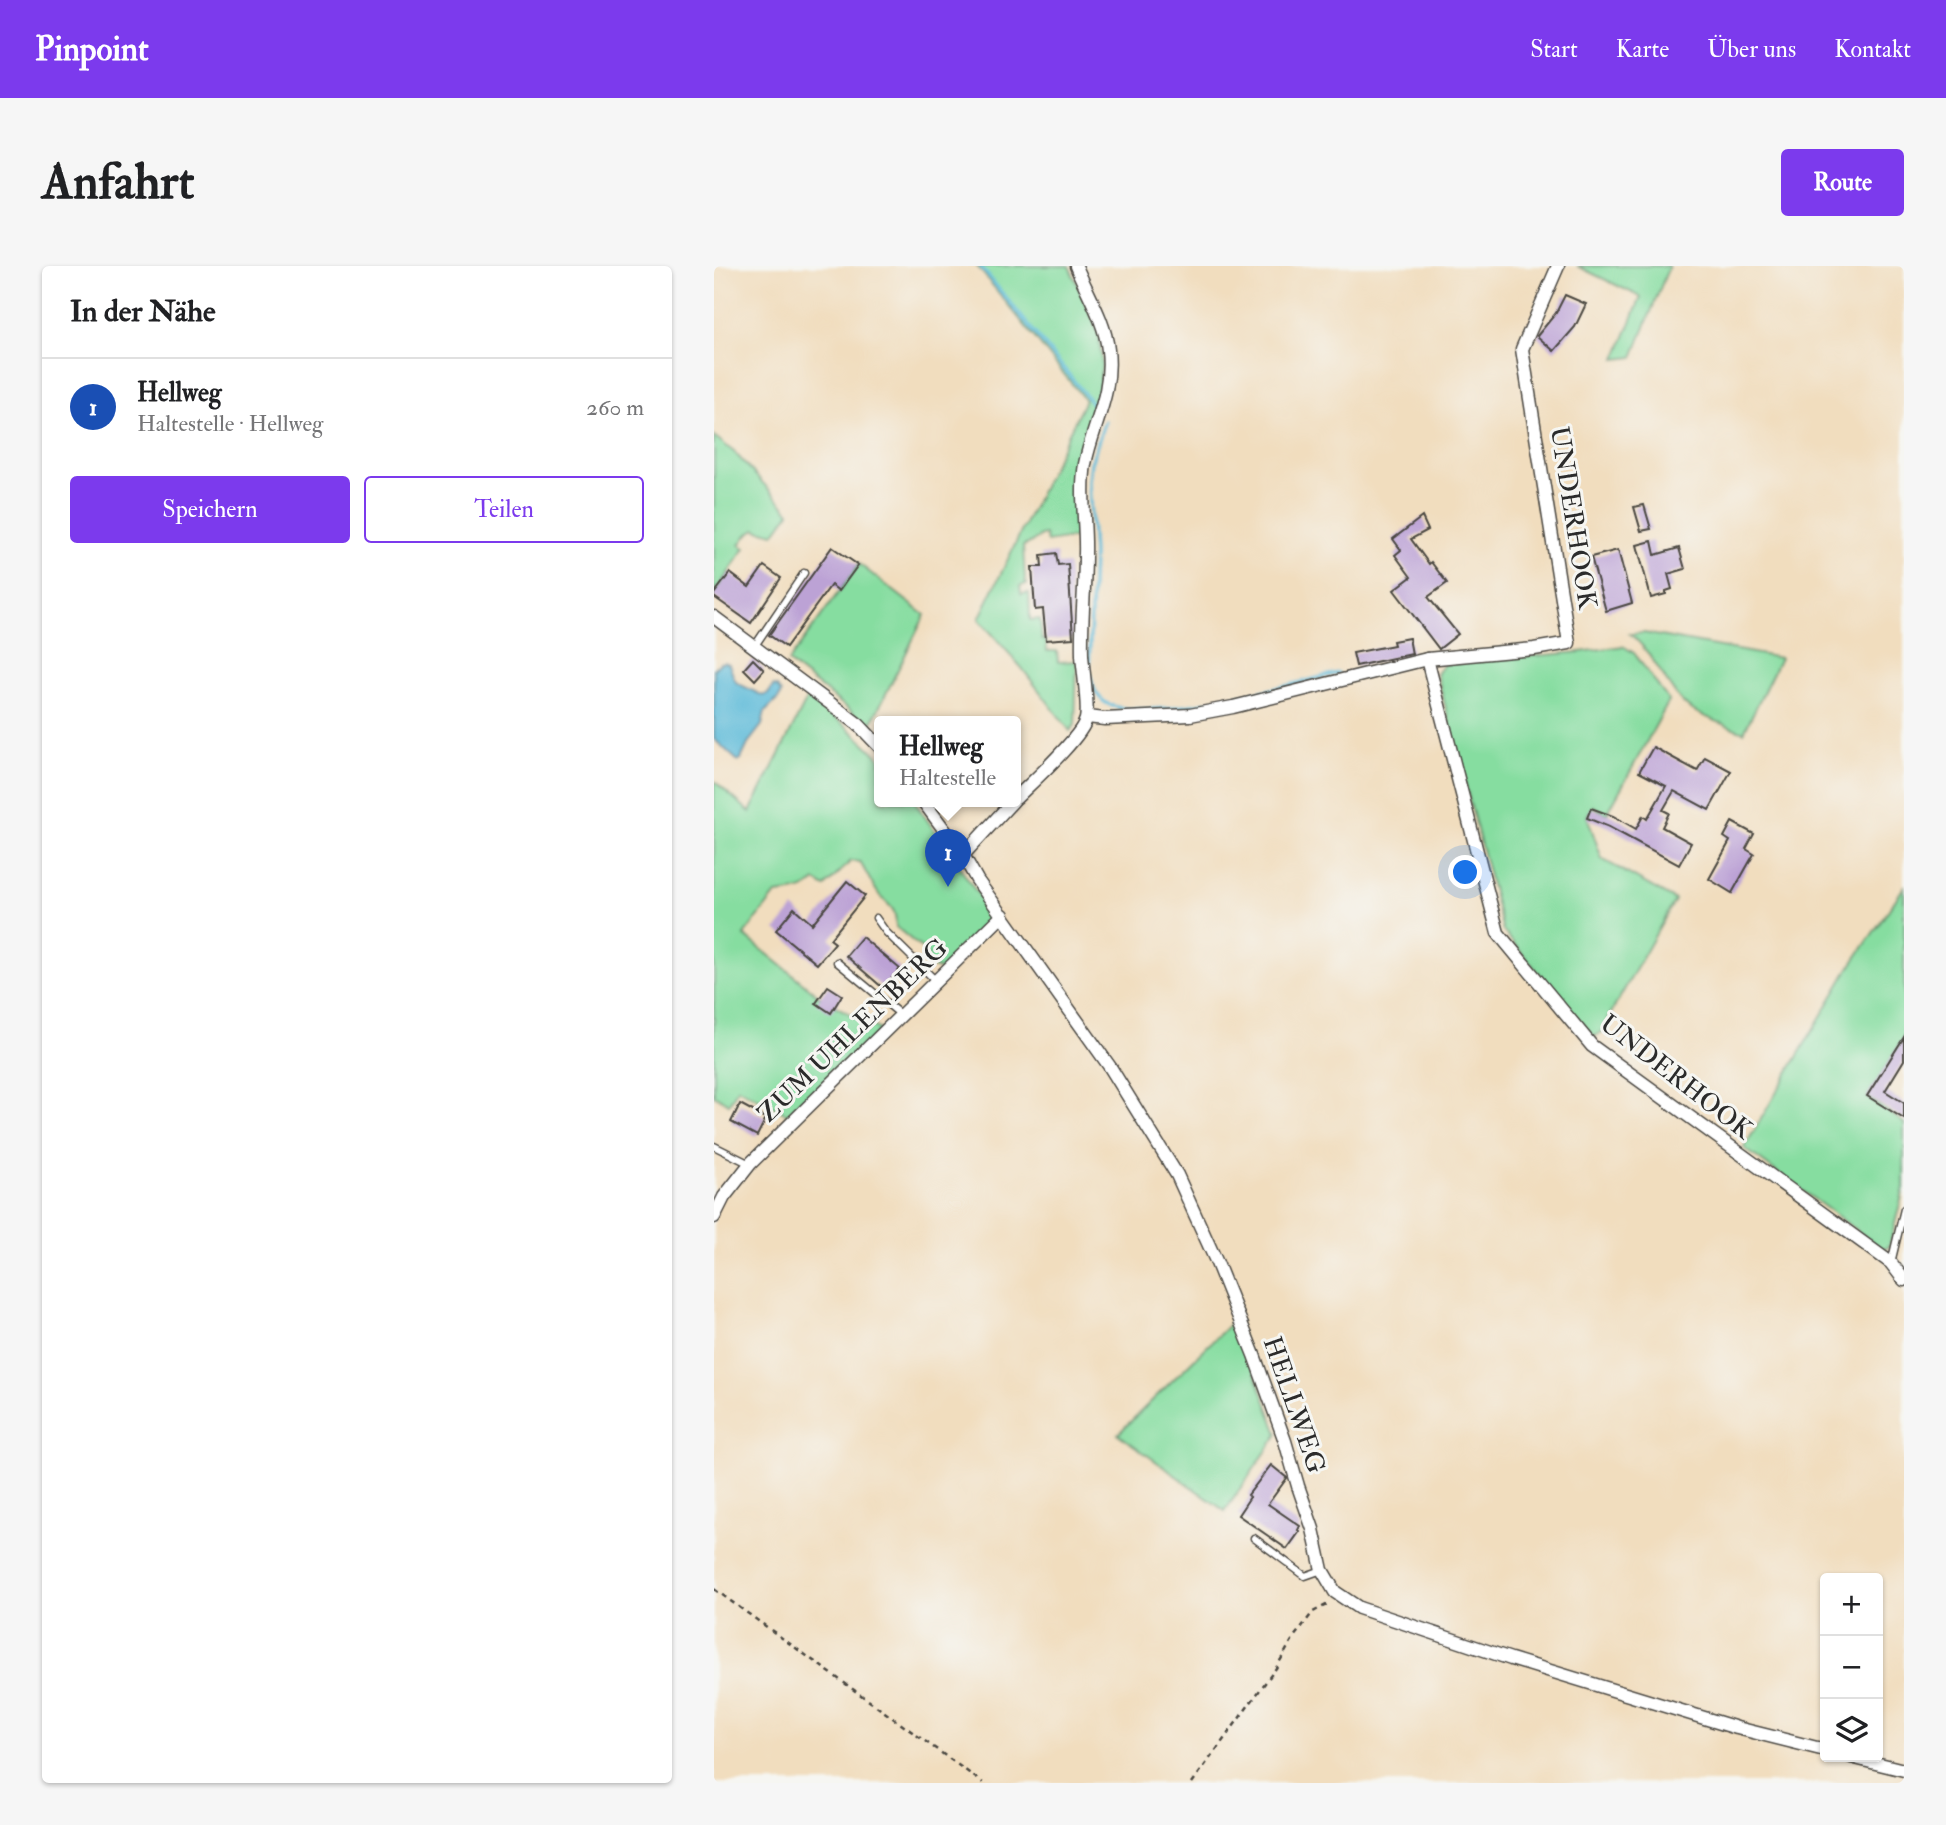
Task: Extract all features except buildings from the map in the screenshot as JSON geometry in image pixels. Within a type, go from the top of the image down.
[{"type":"street","points":[[1021,794],[1082,730],[1087,717],[1082,639],[1086,554],[1083,482],[1104,402],[1108,353],[1106,337],[1076,266]]},
{"type":"street","name":"UNDERHOOK","points":[[1087,717],[1105,719],[1190,715],[1427,660],[1569,643],[1522,349],[1558,266]]},
{"type":"street","points":[[714,617],[858,724],[874,741]]},
{"type":"street","name":"UNDERHOOK","points":[[1427,660],[1498,933],[1592,1046],[1891,1263],[1904,1280]]},
{"type":"street","name":"HELLWEG","points":[[927,807],[1110,1068],[1177,1175],[1217,1263],[1258,1367],[1285,1441],[1322,1570],[1335,1592],[1359,1608],[1511,1659],[1737,1728],[1820,1749]]},
{"type":"street","points":[[963,855],[1008,807]]},
{"type":"street","name":"ZUM UHLENBERG","points":[[714,1217],[719,1199],[750,1164],[1003,915]]},
{"type":"street","points":[[1871,1762],[1904,1770]]},
{"type":"lane","points":[[754,647],[804,573]]},
{"type":"lane","points":[[876,918],[886,932],[936,981]]},
{"type":"lane","points":[[837,962],[901,1015]]},
{"type":"lane","points":[[714,1146],[750,1164]]},
{"type":"lane","points":[[1891,1263],[1904,1209]]},
{"type":"lane","points":[[1254,1538],[1305,1576],[1322,1570]]},
{"type":"path","points":[[714,1589],[984,1783]]},
{"type":"path","points":[[1192,1783],[1276,1668],[1313,1612],[1342,1597]]},
{"type":"green space","points":[[977,266],[1069,266],[1099,336],[1102,364],[1097,403],[1078,460],[1075,480],[1079,537],[1047,542],[1045,535],[1023,546],[1027,584],[1020,586],[1021,594],[1029,593],[1030,620],[1040,619],[1042,640],[1046,640],[1047,651],[1057,651],[1058,662],[1077,661],[1075,725],[1070,731],[1021,667],[979,619],[1085,400]]},
{"type":"green space","points":[[1577,266],[1669,266],[1633,357],[1616,359],[1641,297]]},
{"type":"green space","points":[[714,436],[734,452],[790,512],[774,534],[755,529],[747,535],[740,545],[745,548],[714,594]]},
{"type":"green space","points":[[859,564],[925,615],[870,726],[788,662]]},
{"type":"green space","points":[[1644,633],[1780,658],[1744,732],[1689,708],[1647,651],[1630,634]]},
{"type":"green space","points":[[1623,646],[1634,653],[1669,701],[1607,814],[1593,806],[1587,816],[1602,859],[1675,900],[1603,1031],[1596,1036],[1592,1035],[1503,931],[1437,674],[1444,664]]},
{"type":"green space","points":[[808,697],[874,752],[874,807],[918,807],[991,913],[986,925],[942,970],[932,967],[926,952],[896,927],[893,910],[878,893],[860,862],[851,861],[825,887],[815,881],[802,889],[776,894],[744,935],[824,1000],[880,1030],[792,1117],[738,1088],[729,1104],[714,1095],[714,781],[750,812]]},
{"type":"green space","points":[[1904,887],[1904,1038],[1867,1097],[1904,1123],[1904,1188],[1889,1247],[1881,1248],[1744,1148],[1848,970]]},
{"type":"green space","points":[[1235,1319],[1278,1434],[1225,1511],[1118,1434]]},
{"type":"water","points":[[724,662],[729,664],[737,683],[763,696],[769,693],[773,686],[781,693],[765,712],[762,725],[738,761],[714,739],[714,669]]},
{"type":"waterway","points":[[980,266],[1095,407]]},
{"type":"waterway","points":[[1105,421],[1091,463],[1089,482],[1093,554],[1089,671],[1099,696],[1106,703],[1125,708],[1184,706],[1338,673]]},
{"type":"place","name":"Hellweg","points":[[948,887]]}]
